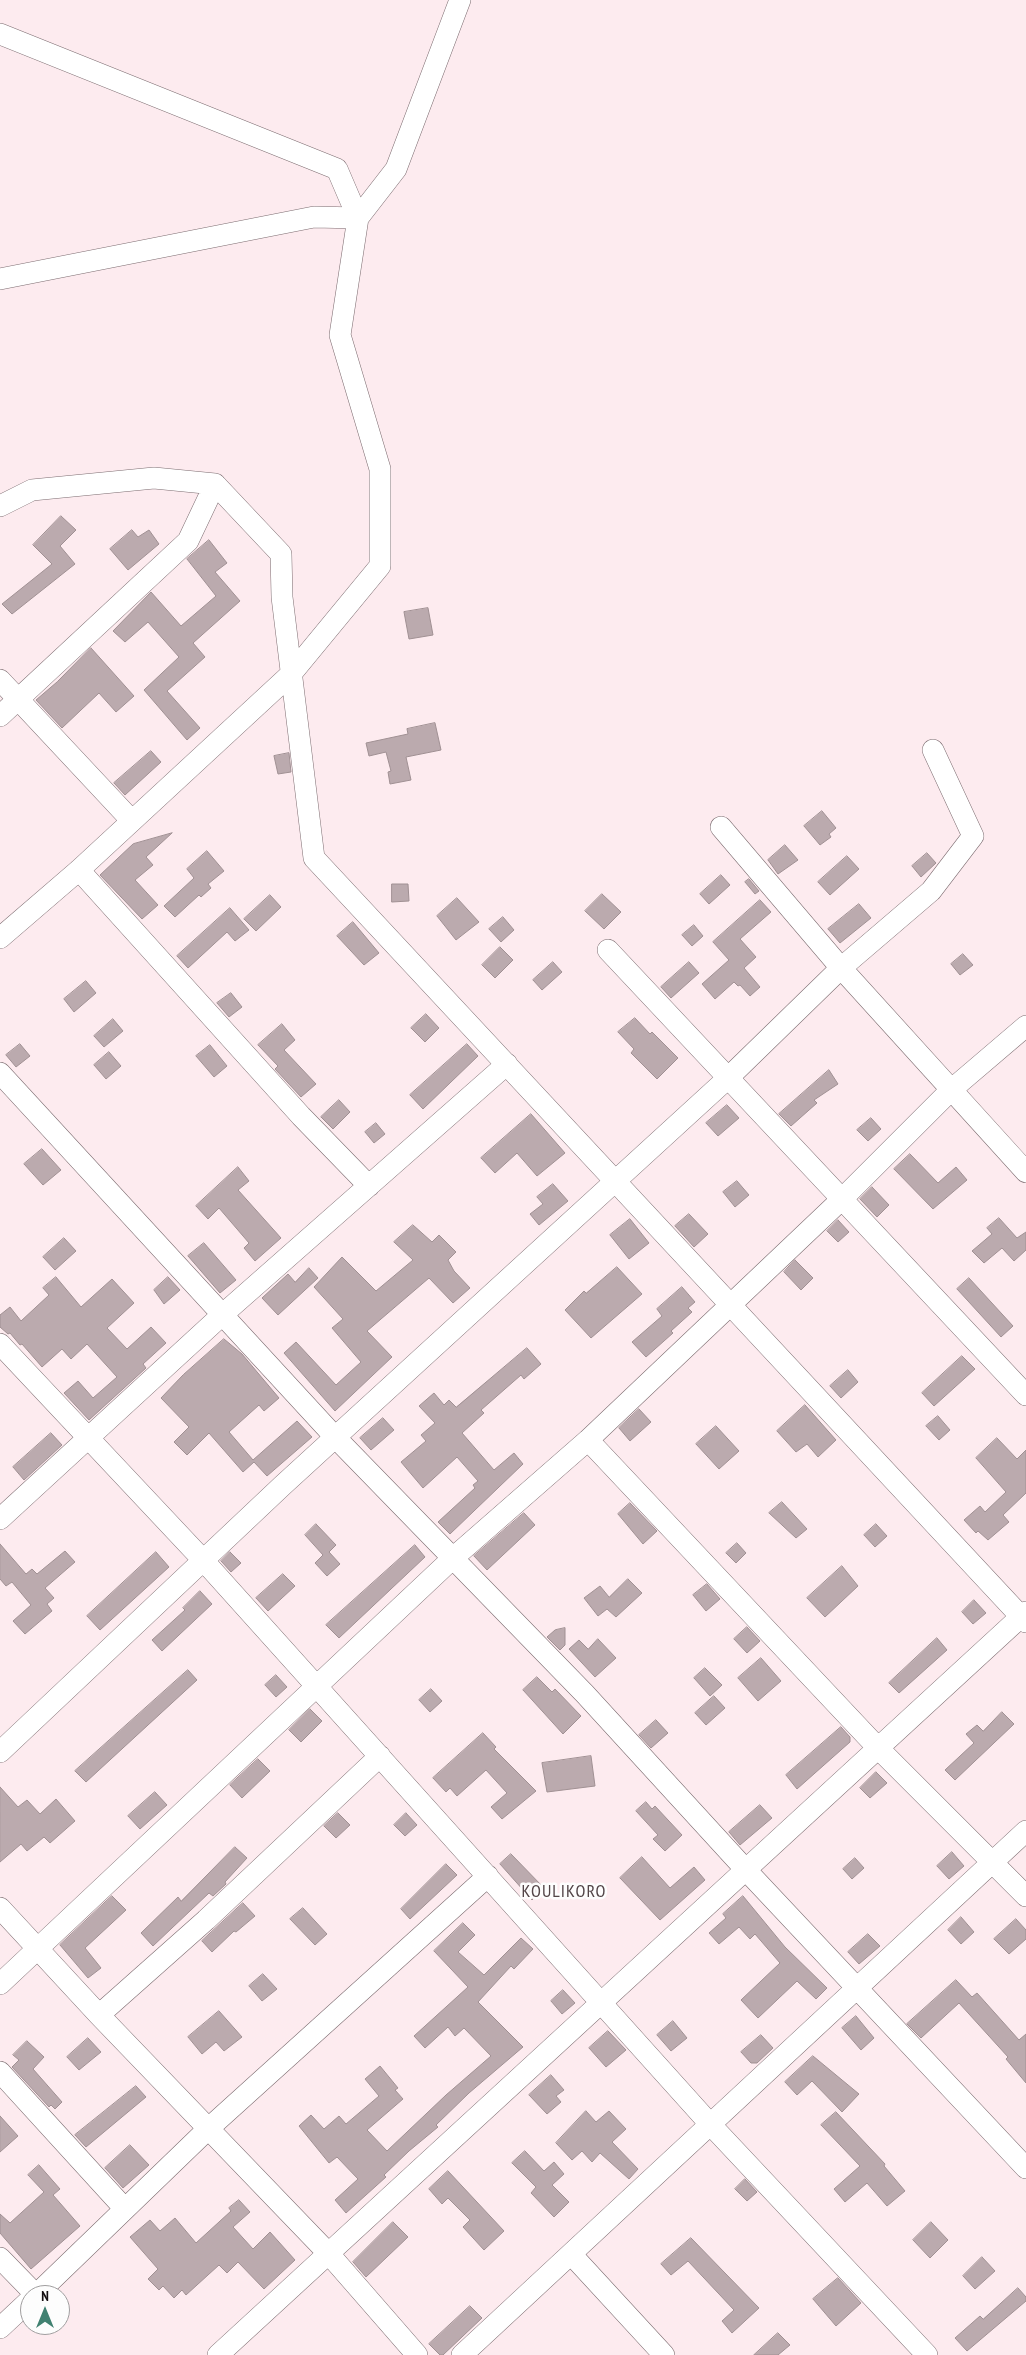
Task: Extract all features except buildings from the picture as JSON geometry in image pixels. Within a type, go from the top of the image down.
[{"type":"street","points":[[0,938],[79,870],[292,674],[380,566],[380,469],[340,335],[358,218],[396,169],[460,0]]},
{"type":"street","points":[[0,34],[337,169],[358,218]]},
{"type":"street","points":[[0,279],[314,217],[358,218]]},
{"type":"street","points":[[0,506],[32,490],[154,478],[215,484],[281,554],[282,596],[314,858],[730,1305],[1024,1617],[878,1748],[218,2355]]},
{"type":"street","points":[[0,716],[188,541],[215,484]]},
{"type":"street","points":[[0,680],[132,821]]},
{"type":"street","points":[[0,1752],[335,1437],[728,1078],[841,968],[930,891],[973,836],[933,750]]},
{"type":"street","points":[[721,827],[841,968],[1026,1172]]},
{"type":"street","points":[[79,870],[301,1116],[369,1186]]},
{"type":"street","points":[[608,950],[1026,1395]]},
{"type":"street","points":[[0,1984],[453,1558],[588,1440],[842,1199],[950,1090],[1026,1026]]},
{"type":"street","points":[[0,1519],[87,1437],[222,1315],[507,1064]]},
{"type":"street","points":[[0,1073],[335,1437],[585,1694],[746,1870],[858,1987],[1026,2168]]},
{"type":"street","points":[[0,1344],[203,1560],[710,2124],[927,2355]]},
{"type":"street","points":[[588,1440],[878,1748],[1026,1896]]},
{"type":"street","points":[[99,2014],[206,1920],[380,1756]]},
{"type":"street","points":[[462,2355],[1026,1831]]},
{"type":"street","points":[[46,2285],[208,2128],[488,1876]]},
{"type":"street","points":[[0,1908],[328,2254],[417,2355]]},
{"type":"street","points":[[0,2072],[125,2208]]},
{"type":"street","points":[[571,2254],[664,2355]]},
{"type":"street","points":[[0,2258],[26,2285]]},
{"type":"street","points":[[0,2328],[20,2309]]},
{"type":"district","name":"KOULIKORO","points":[[564,1892]]}]
